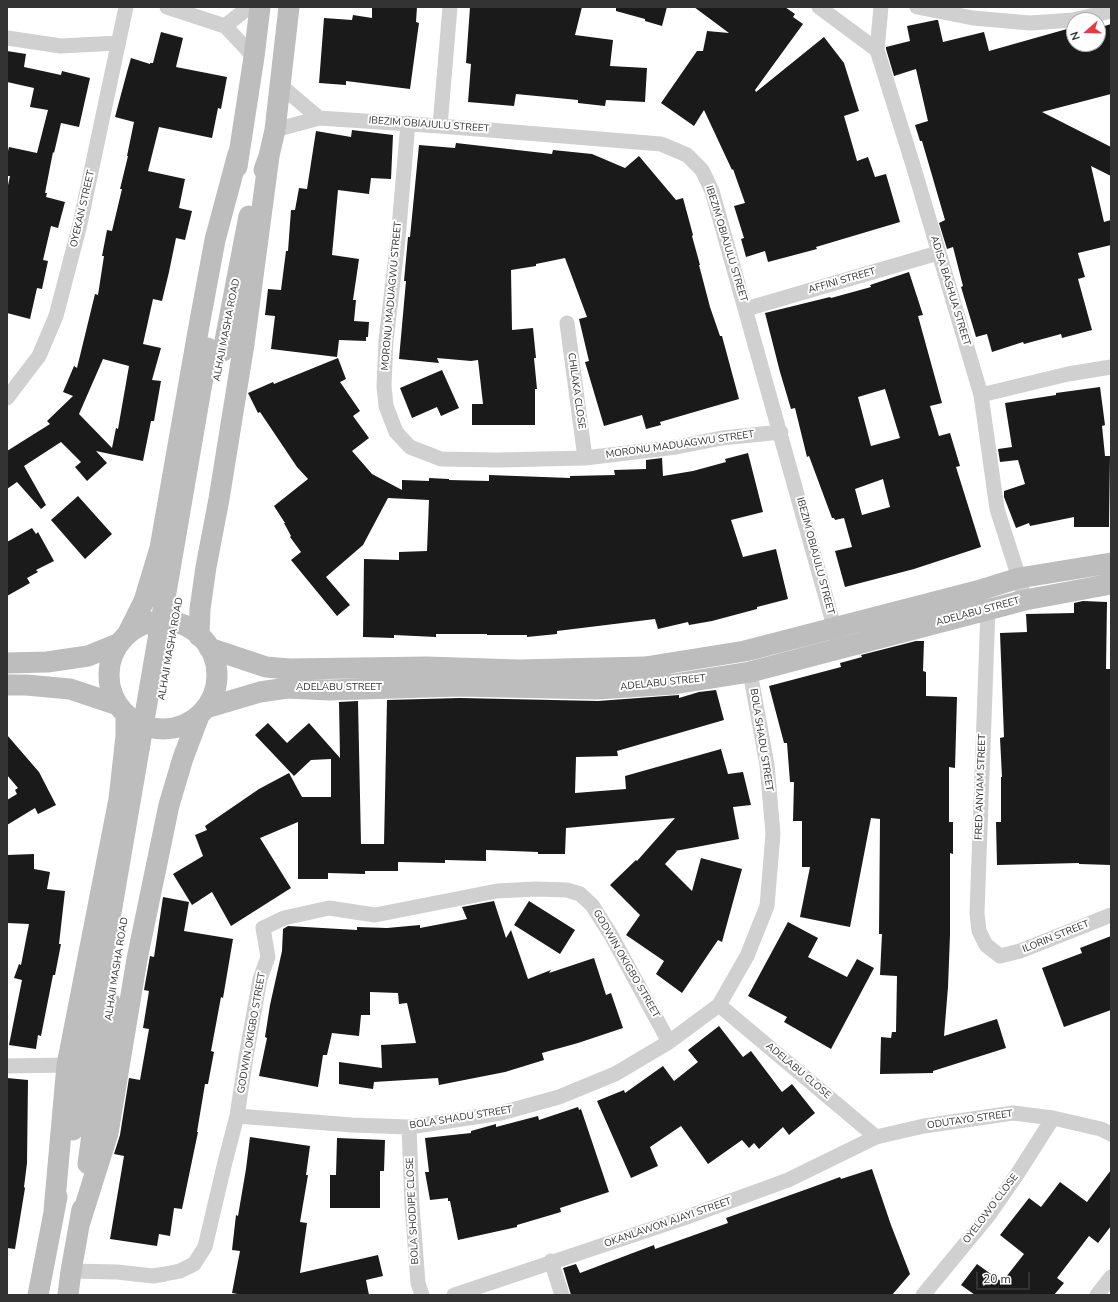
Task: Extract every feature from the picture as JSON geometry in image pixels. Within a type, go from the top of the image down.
[{"type":"main road","name":"ALHAJI MASHA ROAD","points":[[38,1295],[54,1210],[103,1001],[216,350],[238,154],[254,58],[260,7]]},
{"type":"main road","name":"ALHAJI MASHA ROAD","points":[[216,350],[251,206],[269,156],[275,130],[289,7]]},
{"type":"main road","points":[[54,1210],[67,1065],[119,799],[126,736],[122,710],[110,685],[110,663],[144,601],[160,548],[198,326],[215,240],[238,154]]},
{"type":"main road","points":[[80,1222],[108,1133],[138,959],[169,805],[183,758],[203,712],[214,694],[217,679],[215,663],[204,642],[200,609],[244,344],[269,156]]},
{"type":"main road","name":"ADELABU STREET","points":[[204,642],[266,667],[289,669],[427,667],[519,670],[645,667],[745,651],[977,591],[1019,578],[1111,563]]},
{"type":"main road","name":"ADELABU STREET","points":[[203,712],[260,692],[287,688],[329,690],[467,686],[597,689],[674,684],[750,672],[1025,600],[1111,584]]},
{"type":"main road","points":[[7,664],[46,662],[88,656],[123,639],[140,626],[155,622],[171,622],[186,627],[204,642]]},
{"type":"main road","points":[[7,685],[26,685],[70,689],[122,710],[142,726],[162,730],[182,726],[203,712]]},
{"type":"main road","name":"ALHAJI MASHA ROAD","points":[[68,1295],[80,1222],[103,1001]]},
{"type":"street","name":"OYEKAN STREET","points":[[7,398],[39,356],[56,316],[82,216],[126,7]]},
{"type":"street","points":[[167,7],[225,26],[254,58]]},
{"type":"street","points":[[225,26],[249,7]]},
{"type":"street","points":[[440,126],[450,7]]},
{"type":"street","points":[[819,7],[877,50]]},
{"type":"street","name":"ADISA BASHUA STREET","points":[[881,7],[877,50],[913,164],[981,395],[997,509],[1025,600]]},
{"type":"street","points":[[917,7],[973,18],[1030,22],[1073,20],[1111,11]]},
{"type":"street","points":[[7,38],[61,46],[118,43]]},
{"type":"street","points":[[280,85],[318,118]]},
{"type":"street","name":"IBEZIM OBIAJULU STREET","points":[[275,130],[318,118],[408,123],[661,144],[687,155],[702,170],[712,191],[841,649]]},
{"type":"street","name":"MORONU MADUAGWU STREET","points":[[408,123],[398,240],[386,340],[384,386],[386,406],[396,432],[410,447],[441,459],[498,460],[585,458],[676,447],[722,438],[780,432]]},
{"type":"street","name":"AFFINI STREET","points":[[746,309],[938,253]]},
{"type":"street","name":"CHILAKA CLOSE","points":[[566,323],[585,458]]},
{"type":"street","points":[[981,395],[1068,374],[1111,368]]},
{"type":"street","name":"FRED ANYIAM STREET","points":[[988,610],[977,913],[979,932],[986,945],[1000,956]]},
{"type":"street","name":"BOLA SHADU STREET","points":[[237,1116],[352,1125],[409,1127],[500,1113],[559,1097],[615,1074],[669,1042],[719,1005],[747,956],[767,906],[773,834],[767,765],[750,672]]},
{"type":"street","name":"GODWIN OKIGBO STREET","points":[[71,1270],[117,1272],[153,1276],[180,1271],[194,1264],[205,1247],[237,1116],[260,979],[268,957],[263,928],[284,918],[329,908],[375,915],[498,891],[535,889],[567,890],[580,894],[592,905],[611,935],[669,1042]]},
{"type":"street","name":"ILORIN STREET","points":[[1000,956],[1020,951],[1111,915]]},
{"type":"street","name":"ADELABU CLOSE","points":[[719,1005],[876,1137]]},
{"type":"street","points":[[7,1066],[67,1065]]},
{"type":"street","name":"ODUTAYO STREET","points":[[876,1137],[924,1126],[1013,1113],[1054,1118],[1111,1134]]},
{"type":"street","name":"OYELOWO CLOSE","points":[[923,1295],[989,1215],[1018,1174],[1054,1118]]},
{"type":"street","name":"BOLA SHODIPE CLOSE","points":[[409,1127],[412,1205],[418,1283],[422,1295]]},
{"type":"street","name":"OKANLAWON AJAYI STREET","points":[[454,1295],[551,1261],[615,1241],[788,1180],[876,1137]]},
{"type":"street","points":[[551,1261],[562,1295]]},
{"type":"street","points":[[1097,1295],[1111,1277]]},
{"type":"building","points":[[372,7],[417,7],[416,22],[419,23],[410,89],[346,81],[346,85],[319,83],[324,18],[352,20],[353,15],[372,18]]},
{"type":"building","points":[[470,7],[582,7],[575,35],[613,40],[610,66],[647,68],[645,102],[606,100],[605,106],[578,103],[578,100],[516,94],[514,106],[468,102],[471,64],[466,63]]},
{"type":"building","points":[[616,7],[667,7],[662,26],[645,21],[645,19],[616,11]]},
{"type":"building","points":[[694,7],[785,7],[795,14],[793,17],[803,24],[755,90],[756,92],[824,37],[844,63],[859,111],[844,116],[857,161],[868,157],[875,177],[886,174],[900,222],[816,247],[817,249],[768,262],[765,251],[746,257],[741,239],[744,238],[734,206],[745,203],[733,169],[732,170],[704,110],[694,126],[661,103],[697,51],[703,51],[707,31],[729,33]]},
{"type":"building","points":[[938,20],[943,42],[984,32],[989,51],[1066,29],[1066,52],[1106,52],[1106,26],[1111,24],[1111,94],[1042,112],[1111,147],[1111,176],[1091,166],[1104,222],[1111,220],[1111,245],[1078,253],[1085,277],[1078,279],[1092,330],[1062,338],[1061,334],[1024,344],[1023,342],[992,352],[987,334],[976,337],[961,287],[963,286],[953,247],[947,249],[939,223],[945,220],[922,141],[920,141],[915,125],[928,121],[916,69],[894,76],[886,49],[886,47],[910,41],[907,26]]},
{"type":"building","points":[[161,32],[183,38],[176,67],[227,77],[221,109],[218,108],[212,138],[159,127],[148,171],[185,179],[179,208],[192,211],[185,240],[176,238],[162,301],[153,299],[143,344],[161,348],[152,380],[161,381],[154,421],[151,421],[143,461],[96,451],[107,463],[87,481],[75,467],[81,462],[61,442],[24,466],[46,505],[41,509],[17,482],[7,489],[7,451],[50,424],[47,421],[73,396],[63,392],[74,366],[77,368],[95,294],[98,295],[104,256],[102,256],[107,230],[112,231],[122,189],[120,189],[134,122],[115,117],[131,58],[150,64],[153,63]],"holes":[[[103,359],[129,366],[118,429],[116,428],[112,448],[79,414]]]},
{"type":"building","points":[[7,51],[26,54],[24,67],[61,75],[62,71],[90,78],[79,127],[61,123],[54,153],[53,152],[45,193],[47,193],[46,197],[65,202],[58,228],[51,226],[43,260],[48,261],[42,289],[37,288],[30,319],[7,313],[7,190],[10,176],[7,176],[7,155],[9,147],[37,153],[48,110],[30,107],[34,88],[7,82]]},
{"type":"building","points":[[352,130],[393,135],[391,179],[371,178],[369,194],[338,190],[332,255],[359,259],[353,300],[356,300],[354,321],[369,322],[368,337],[366,337],[366,341],[339,340],[337,357],[271,349],[275,316],[265,315],[268,289],[281,290],[286,251],[288,251],[291,210],[295,210],[299,188],[307,189],[316,131],[351,137]]},
{"type":"building","points":[[456,143],[552,154],[553,150],[592,154],[625,168],[639,156],[676,200],[683,198],[710,307],[720,336],[722,336],[739,399],[660,422],[661,425],[646,429],[642,415],[604,426],[585,362],[589,361],[579,319],[587,317],[565,258],[536,264],[536,266],[511,270],[512,330],[533,328],[537,389],[535,389],[535,425],[472,425],[472,404],[483,404],[478,360],[471,361],[437,358],[439,363],[399,359],[406,281],[404,281],[408,237],[410,237],[419,145],[455,148]]},
{"type":"building","points":[[909,272],[923,315],[918,316],[942,403],[930,406],[939,436],[950,433],[960,466],[956,467],[981,547],[914,569],[845,587],[835,551],[852,547],[844,518],[835,520],[832,518],[809,456],[807,457],[795,408],[791,409],[765,313],[831,298],[871,287],[870,285]],"holes":[[[885,389],[900,438],[871,446],[858,397]],[[883,479],[890,507],[862,515],[855,489]]]},
{"type":"building","points":[[338,358],[346,379],[340,382],[360,411],[353,416],[369,438],[352,451],[372,474],[402,490],[402,480],[429,481],[429,478],[489,481],[489,475],[570,478],[570,476],[615,475],[614,470],[646,469],[646,460],[662,458],[663,476],[693,471],[726,462],[725,459],[748,453],[763,512],[731,520],[743,557],[776,549],[788,599],[712,621],[689,625],[688,622],[658,629],[655,619],[557,631],[557,634],[527,637],[527,635],[436,634],[436,637],[394,635],[394,638],[363,637],[364,559],[399,560],[399,552],[427,551],[429,500],[388,498],[363,545],[326,577],[350,605],[337,616],[291,560],[301,552],[290,537],[291,536],[285,523],[274,506],[308,479],[297,467],[260,412],[258,413],[248,393]]},
{"type":"building","points":[[442,370],[459,408],[441,416],[437,407],[412,418],[400,388]]},
{"type":"building","points":[[1100,387],[1105,425],[1102,426],[1105,456],[1110,456],[1109,527],[1074,527],[1074,517],[1030,526],[1029,523],[1016,528],[1004,497],[1004,491],[1025,484],[1018,460],[1000,462],[998,449],[1012,447],[1005,403],[1056,395],[1056,393]]},
{"type":"building","points":[[78,496],[112,534],[85,559],[51,520]]},
{"type":"building","points":[[32,528],[36,534],[38,532],[54,561],[36,570],[38,572],[27,578],[30,583],[7,596],[7,542]]},
{"type":"building","points":[[1083,601],[1107,602],[1106,669],[1111,669],[1111,865],[1079,863],[997,865],[996,822],[1001,822],[1002,777],[1000,738],[1004,737],[1000,633],[1027,632],[1026,614],[1074,613],[1074,603]]},
{"type":"building","points":[[916,641],[924,641],[923,671],[926,672],[926,696],[957,697],[955,768],[949,767],[949,822],[953,822],[953,854],[950,853],[950,935],[944,1036],[997,1019],[1006,1048],[933,1071],[933,1073],[880,1074],[881,1037],[891,1038],[892,1032],[896,1032],[897,976],[880,975],[882,934],[879,934],[880,819],[871,818],[850,927],[800,917],[810,867],[802,867],[802,821],[793,821],[794,782],[790,782],[787,743],[784,743],[769,686],[841,667],[840,663],[862,657],[861,655]]},
{"type":"building","points":[[716,690],[724,720],[617,751],[618,756],[576,757],[575,793],[626,789],[625,776],[721,749],[728,774],[743,772],[751,805],[733,807],[739,839],[675,851],[677,851],[665,864],[692,891],[701,858],[742,869],[722,942],[718,940],[682,993],[656,974],[664,961],[626,935],[640,915],[610,885],[636,860],[637,861],[675,818],[566,828],[565,854],[538,854],[538,852],[486,850],[486,861],[445,860],[445,863],[398,862],[398,871],[365,871],[365,874],[328,873],[328,879],[298,879],[298,822],[260,838],[291,888],[231,926],[212,892],[192,905],[173,874],[203,856],[195,835],[207,830],[205,826],[259,789],[289,773],[302,797],[331,797],[331,759],[311,760],[294,776],[255,735],[268,723],[287,743],[309,723],[340,758],[339,702],[358,701],[361,844],[384,844],[387,700],[460,698],[598,701],[679,695],[679,698],[699,692]]},
{"type":"building","points":[[7,735],[39,772],[56,805],[38,814],[35,808],[7,825],[7,800],[17,794],[15,790],[18,788],[7,775]]},
{"type":"building","points":[[34,854],[34,869],[50,872],[47,889],[65,891],[59,944],[61,944],[55,975],[53,975],[41,1036],[38,1035],[36,1049],[9,1045],[22,980],[14,978],[19,964],[21,965],[29,924],[7,923],[7,855]]},
{"type":"building","points":[[163,897],[189,902],[184,931],[233,939],[223,998],[221,997],[211,1051],[214,1052],[208,1084],[205,1084],[198,1132],[182,1209],[174,1208],[170,1236],[159,1234],[157,1246],[110,1239],[124,1156],[114,1154],[120,1135],[129,1078],[140,1080],[149,1029],[143,1028],[149,991],[144,990],[150,956],[154,957]]},
{"type":"building","points":[[494,901],[506,938],[511,930],[528,979],[551,970],[549,973],[594,958],[606,995],[611,993],[623,1028],[542,1053],[544,1060],[505,1072],[439,1085],[438,1078],[374,1082],[373,1089],[339,1084],[339,1062],[382,1068],[381,1045],[416,1043],[407,1003],[399,1004],[398,993],[370,992],[370,1015],[361,1015],[359,1036],[332,1033],[327,1055],[323,1055],[318,1087],[259,1076],[267,1038],[265,1037],[270,1005],[282,951],[283,929],[288,926],[357,930],[357,927],[387,928],[420,925],[420,928],[467,919],[462,907]]},
{"type":"building","points":[[529,901],[575,930],[560,954],[514,925]]},
{"type":"building","points":[[788,922],[818,938],[808,957],[847,977],[857,959],[874,968],[831,1049],[784,1022],[787,1017],[748,996]]},
{"type":"building","points":[[1111,936],[1111,1010],[1064,1027],[1042,968],[1082,953],[1080,948]]},
{"type":"building","points":[[719,1026],[743,1057],[751,1051],[782,1092],[792,1084],[815,1113],[789,1135],[783,1127],[759,1149],[754,1143],[749,1148],[742,1140],[708,1164],[681,1126],[650,1147],[658,1166],[631,1178],[597,1101],[624,1090],[625,1093],[663,1066],[674,1081],[698,1062],[688,1050]]},
{"type":"building","points":[[7,1078],[28,1080],[27,1163],[25,1188],[15,1249],[7,1248]]},
{"type":"building","points":[[578,1107],[579,1110],[581,1109],[609,1192],[560,1208],[561,1212],[517,1225],[517,1227],[458,1240],[450,1201],[448,1201],[448,1198],[430,1200],[425,1172],[429,1172],[425,1138],[471,1133],[471,1131],[496,1124],[496,1127],[538,1116],[539,1120]]},
{"type":"building","points":[[250,1137],[310,1146],[306,1175],[308,1175],[300,1222],[307,1223],[300,1273],[378,1255],[383,1276],[366,1280],[369,1295],[243,1295],[232,1293],[240,1251],[232,1250],[236,1215],[238,1216]]},
{"type":"building","points":[[337,1138],[385,1140],[384,1171],[380,1171],[380,1208],[330,1208],[330,1175],[336,1175]]},
{"type":"building","points":[[872,1169],[910,1274],[892,1295],[571,1295],[563,1268],[576,1264],[580,1273],[654,1245],[655,1249],[728,1223],[726,1218],[840,1177],[841,1179]]},
{"type":"building","points":[[1111,1170],[1111,1226],[1098,1243],[1089,1236],[1057,1278],[1064,1283],[1054,1295],[975,1295],[961,1285],[977,1264],[1002,1282],[1024,1254],[1000,1235],[1029,1198],[1041,1207],[1060,1182],[1087,1202]]}]
